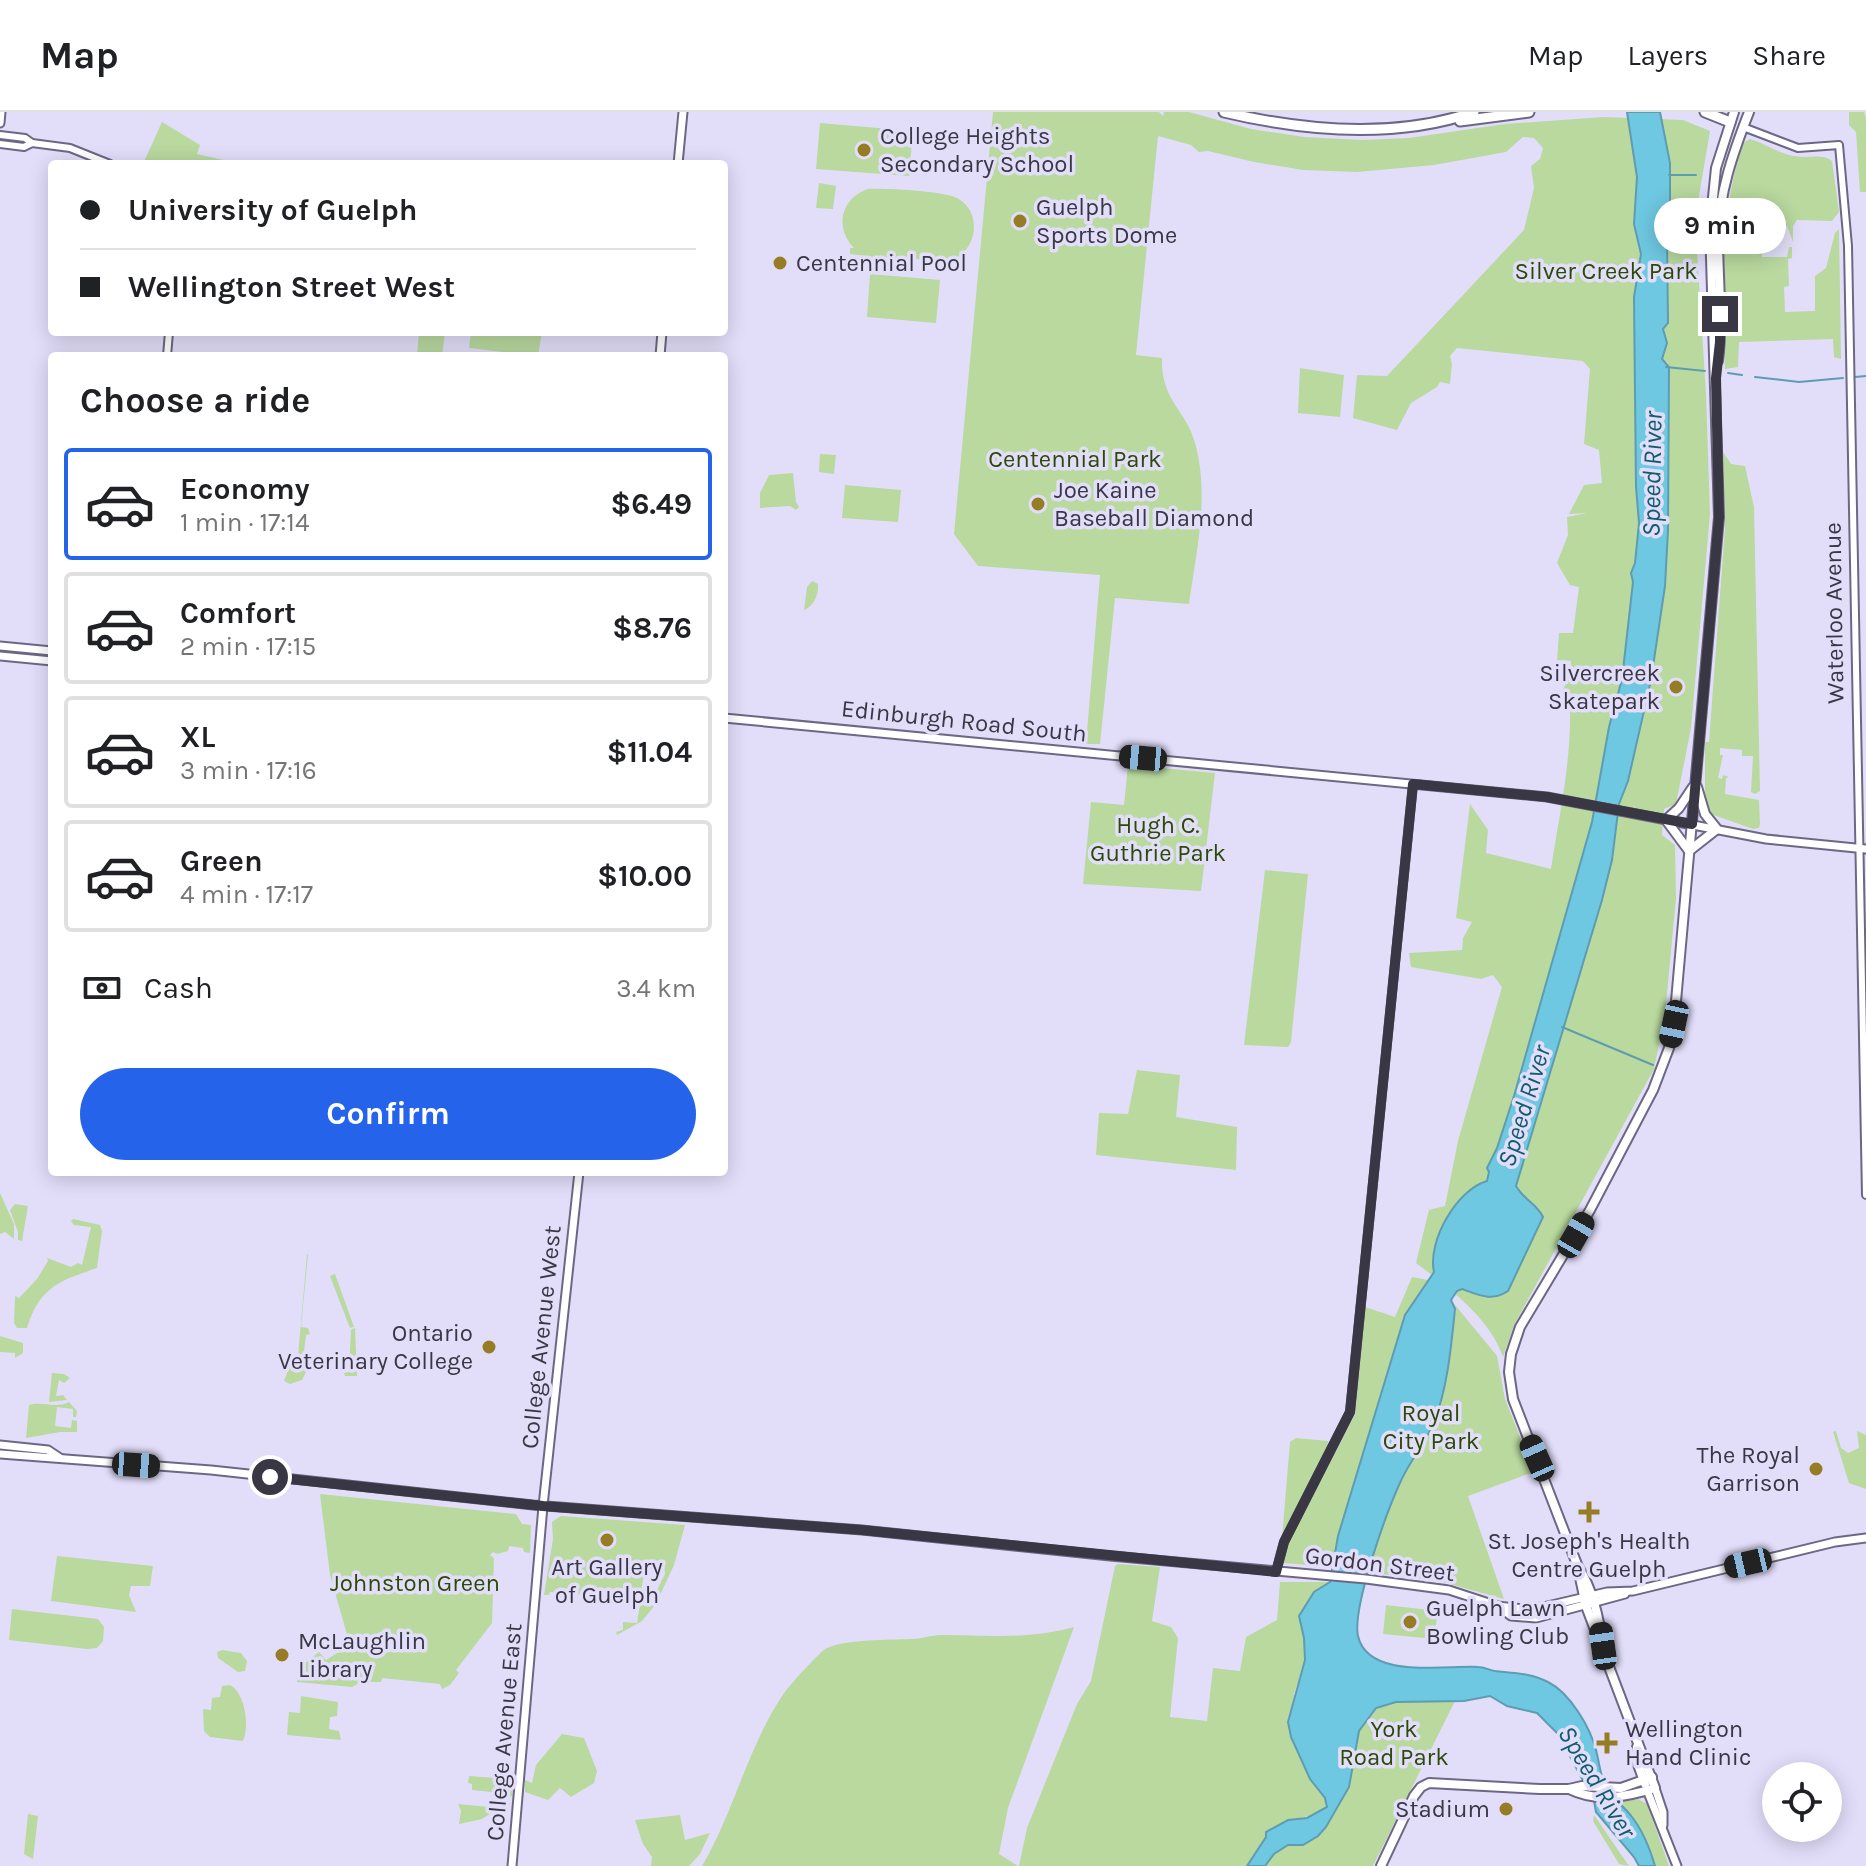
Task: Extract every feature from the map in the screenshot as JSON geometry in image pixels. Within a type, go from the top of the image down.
[{"type":"highway","points":[[1224,112],[1289,124],[1345,128],[1405,127],[1529,112]]},
{"type":"highway","points":[[1445,122],[1474,112]]},
{"type":"highway","points":[[1705,112],[1732,117]]},
{"type":"main road","points":[[0,123],[1,112]]},
{"type":"main road","points":[[678,160],[683,112]]},
{"type":"main road","points":[[1716,378],[1720,342],[1718,236],[1721,202],[1729,165],[1749,112]]},
{"type":"main road","points":[[1677,1866],[1663,1827],[1663,1812],[1636,1759],[1637,1746],[1603,1646],[1599,1621],[1513,1399],[1509,1372],[1520,1327],[1590,1210],[1662,1069],[1674,1024],[1719,517],[1710,226],[1716,168],[1732,117]]},
{"type":"main road","name":"Waterloo Avenue","points":[[1732,117],[1743,127]]},
{"type":"main road","points":[[0,646],[48,651]]},
{"type":"main road","points":[[0,656],[48,661]]},
{"type":"main road","name":"Edinburgh Road South","points":[[728,718],[1547,797],[1766,839],[1862,848]]},
{"type":"main road","points":[[1689,851],[1666,820],[1679,808],[1695,783]]},
{"type":"main road","points":[[1689,851],[1717,829],[1705,814],[1695,783]]},
{"type":"main road","name":"College Avenue West","points":[[543,1506],[579,1176]]},
{"type":"main road","name":"Gordon Street","points":[[0,1445],[48,1450],[60,1458]]},
{"type":"main road","name":"Gordon Street","points":[[0,1454],[354,1484],[543,1506],[852,1529],[1329,1575],[1446,1589],[1498,1606],[1535,1609],[1589,1601],[1835,1542],[1866,1538]]},
{"type":"main road","name":"College Avenue East","points":[[512,1866],[543,1506]]},
{"type":"main road","points":[[1381,1866],[1414,1796],[1429,1783],[1569,1789],[1582,1786],[1612,1793],[1647,1778]]},
{"type":"main road","points":[[1569,1789],[1587,1797],[1651,1789]]},
{"type":"street","name":"Waterloo Avenue","points":[[1743,127],[1798,148],[1839,145],[1848,236],[1862,848],[1866,1195]]},
{"type":"street","points":[[0,135],[77,150],[101,160]]},
{"type":"street","points":[[0,144],[24,147],[32,143]]},
{"type":"street","points":[[1276,1572],[1284,1542],[1350,1412],[1413,784]]},
{"type":"green space","name":"Silver Creek Park","points":[[993,112],[1159,112],[1163,116],[1164,112],[1189,112],[1251,129],[1304,137],[1362,140],[1409,138],[1505,124],[1603,117],[1683,120],[1710,131],[1695,220],[1710,514],[1691,728],[1676,804],[1664,809],[1662,835],[1675,845],[1676,898],[1665,1015],[1654,1069],[1514,1325],[1503,1357],[1478,1316],[1416,1263],[1429,1210],[1445,1206],[1458,1141],[1502,987],[1493,975],[1481,979],[1411,967],[1409,953],[1462,950],[1463,938],[1472,922],[1456,918],[1470,804],[1488,830],[1486,853],[1551,869],[1570,730],[1570,710],[1559,698],[1570,675],[1571,661],[1557,660],[1559,633],[1573,633],[1579,587],[1570,585],[1557,563],[1568,535],[1567,517],[1587,513],[1569,514],[1584,485],[1602,483],[1599,450],[1584,444],[1590,369],[1583,361],[1457,348],[1450,356],[1450,384],[1440,382],[1411,403],[1397,430],[1353,418],[1357,375],[1387,376],[1524,230],[1534,188],[1531,166],[1540,159],[1543,148],[1534,138],[1523,137],[1506,152],[1434,165],[1357,172],[1303,170],[1254,162],[1208,151],[1199,152],[1191,145],[1158,136],[1136,355],[1162,358],[1165,385],[1195,443],[1202,504],[1198,544],[1189,604],[1115,598],[1100,744],[1086,744],[1100,575],[978,566],[954,534]]},
{"type":"green space","points":[[1849,112],[1864,112],[1866,118],[1866,192],[1860,192],[1856,132],[1849,125]]},
{"type":"green space","points":[[162,122],[200,145],[197,154],[223,160],[145,160]]},
{"type":"green space","points":[[820,123],[913,131],[909,176],[816,169]]},
{"type":"green space","points":[[1750,139],[1788,155],[1824,157],[1832,161],[1839,212],[1832,221],[1797,220],[1793,226],[1793,242],[1787,226],[1762,227],[1762,257],[1787,257],[1789,247],[1792,247],[1792,258],[1788,259],[1789,286],[1784,287],[1785,312],[1815,311],[1815,276],[1826,268],[1835,233],[1839,229],[1841,359],[1834,357],[1833,339],[1739,342],[1738,367],[1725,369],[1723,284],[1726,227],[1735,170],[1743,143]]},
{"type":"green space","points":[[819,183],[836,186],[833,209],[816,208]]},
{"type":"green space","points":[[868,189],[927,192],[957,198],[965,204],[973,220],[974,229],[968,247],[954,259],[945,261],[916,259],[915,262],[850,254],[850,248],[854,248],[844,232],[843,214],[852,199]]},
{"type":"green space","points":[[870,274],[940,280],[936,323],[867,317]]},
{"type":"green space","points":[[419,336],[444,336],[442,352],[417,352]]},
{"type":"green space","points":[[470,336],[541,336],[539,352],[469,348]]},
{"type":"green space","points":[[1300,368],[1344,375],[1340,417],[1298,413]]},
{"type":"green space","points":[[1723,452],[1731,464],[1745,466],[1754,507],[1760,791],[1755,794],[1751,792],[1753,756],[1742,756],[1742,750],[1720,748],[1720,755],[1723,755],[1718,778],[1722,779],[1723,775],[1729,777],[1726,778],[1725,794],[1759,800],[1760,824],[1759,828],[1753,829],[1708,813],[1705,800],[1705,742],[1709,742],[1725,528]]},
{"type":"green space","points":[[820,454],[836,455],[834,474],[819,472]]},
{"type":"green space","points":[[793,473],[799,507],[796,510],[790,506],[760,508],[760,493],[769,475]]},
{"type":"green space","points":[[845,485],[901,490],[898,522],[842,518]]},
{"type":"green space","points":[[812,581],[818,584],[817,596],[811,606],[804,610],[807,587]]},
{"type":"green space","name":"Hugh C. Guthrie Park","points":[[1128,765],[1215,773],[1201,891],[1083,884],[1091,802],[1124,805]]},
{"type":"green space","points":[[1265,870],[1308,874],[1291,1042],[1288,1047],[1244,1045]]},
{"type":"green space","points":[[1137,1070],[1180,1075],[1176,1117],[1237,1127],[1236,1170],[1096,1155],[1099,1113],[1128,1114]]},
{"type":"green space","points":[[0,1193],[14,1224],[14,1239],[5,1232],[0,1234]]},
{"type":"green space","points":[[15,1204],[28,1206],[22,1241],[18,1240],[10,1210]]},
{"type":"green space","points":[[73,1219],[100,1225],[102,1231],[97,1268],[53,1287],[38,1303],[27,1328],[17,1328],[14,1323],[15,1296],[19,1298],[37,1279],[47,1258],[71,1267],[78,1263],[82,1265],[91,1227],[74,1225]]},
{"type":"green space","points":[[307,1254],[301,1327],[308,1328],[310,1334],[306,1335],[302,1368],[307,1370],[302,1380],[290,1384],[284,1381],[293,1357],[298,1357]]},
{"type":"green space","points":[[335,1274],[354,1327],[350,1328],[330,1276]]},
{"type":"green space","name":"Royal City Park","points":[[1412,1277],[1428,1280],[1451,1300],[1497,1356],[1505,1399],[1531,1473],[1468,1496],[1504,1599],[1435,1580],[1371,1573],[1368,1570],[1284,1563],[1283,1556],[1289,1542],[1355,1414],[1365,1307],[1395,1317]]},
{"type":"green space","points":[[355,1328],[357,1376],[345,1376],[344,1373],[349,1372],[351,1330]]},
{"type":"green space","points":[[0,1336],[23,1343],[23,1353],[15,1358],[15,1353],[0,1352]]},
{"type":"green space","points":[[52,1373],[70,1378],[64,1383],[59,1380],[56,1396],[63,1395],[67,1400],[49,1402]]},
{"type":"green space","points":[[69,1402],[77,1411],[76,1417],[73,1417],[73,1409],[57,1407],[55,1426],[71,1428],[72,1420],[77,1421],[77,1432],[26,1438],[29,1405]]},
{"type":"green space","points":[[1836,1431],[1841,1448],[1848,1453],[1859,1448],[1857,1431],[1866,1435],[1866,1489],[1849,1483],[1833,1432]]},
{"type":"green space","points":[[1296,1438],[1328,1441],[1329,1448],[1282,1538],[1290,1442]]},
{"type":"green space","name":"Johnston Green","points":[[320,1494],[516,1514],[522,1524],[531,1525],[530,1553],[524,1552],[523,1548],[509,1546],[508,1551],[490,1555],[494,1558],[492,1623],[456,1670],[459,1673],[450,1685],[442,1689],[440,1684],[382,1678],[381,1682],[361,1682],[352,1687],[297,1682],[299,1668],[319,1652],[326,1660],[350,1645],[330,1575]]},
{"type":"green space","points":[[561,1516],[685,1525],[674,1565],[660,1595],[655,1594],[665,1574],[664,1564],[647,1562],[641,1590],[621,1588],[617,1592],[616,1603],[598,1601],[598,1596],[550,1592],[544,1595],[553,1539],[552,1522]]},
{"type":"green space","points":[[57,1556],[153,1566],[150,1586],[131,1586],[129,1595],[136,1612],[51,1601]]},
{"type":"green space","points":[[1115,1566],[1160,1567],[1152,1621],[1171,1627],[1178,1638],[1170,1717],[1207,1721],[1213,1668],[1240,1671],[1246,1637],[1277,1620],[1280,1582],[1330,1582],[1314,1592],[1300,1623],[1305,1660],[1294,1694],[1291,1737],[1327,1807],[1319,1813],[1277,1827],[1247,1866],[1019,1866],[1027,1828],[1077,1704],[1091,1681]]},
{"type":"green space","points":[[651,1601],[655,1605],[642,1621],[617,1635],[616,1632],[623,1630],[623,1622],[637,1623],[640,1604],[650,1605]]},
{"type":"green space","name":"Guelph Lawn Bowling Club","points":[[1386,1605],[1438,1611],[1434,1639],[1383,1634]]},
{"type":"green space","points":[[12,1609],[98,1619],[104,1627],[103,1641],[97,1648],[87,1649],[9,1640]]},
{"type":"green space","points":[[1074,1627],[1008,1808],[999,1854],[1018,1866],[702,1866],[770,1716],[790,1686],[827,1648],[856,1641],[941,1635],[1024,1635]]},
{"type":"green space","points":[[217,1652],[241,1653],[247,1661],[245,1671],[238,1672],[218,1658]]},
{"type":"green space","points":[[230,1685],[239,1695],[245,1710],[243,1741],[210,1737],[204,1731],[203,1709],[211,1710],[212,1698],[220,1697],[222,1686]]},
{"type":"green space","points":[[301,1696],[338,1702],[337,1716],[330,1717],[329,1729],[339,1731],[341,1740],[287,1735],[289,1712],[300,1713]]},
{"type":"green space","name":"York Road Park","points":[[1455,1701],[1373,1866],[1265,1866],[1274,1854],[1288,1845],[1349,1787],[1359,1731],[1376,1708],[1396,1702]]},
{"type":"green space","points":[[562,1734],[584,1738],[597,1771],[594,1783],[571,1797],[560,1788],[548,1800],[525,1792],[525,1780],[532,1783],[536,1765]]},
{"type":"green space","points":[[469,1776],[509,1779],[513,1784],[512,1796],[502,1800],[501,1793],[472,1790],[472,1784],[468,1783]]},
{"type":"green space","points":[[1638,1799],[1647,1804],[1669,1866],[1655,1866],[1640,1832],[1617,1803]]},
{"type":"green space","points":[[458,1804],[490,1807],[493,1812],[482,1819],[459,1824],[461,1811]]},
{"type":"green space","points":[[28,1814],[38,1816],[33,1859],[24,1854]]},
{"type":"green space","points":[[680,1815],[685,1840],[710,1833],[700,1854],[689,1866],[651,1866],[652,1857],[643,1844],[635,1820]]},
{"type":"green space","points":[[1594,1815],[1629,1866],[1619,1864],[1593,1821]]},
{"type":"water","name":"Speed River","points":[[1627,112],[1660,112],[1670,163],[1668,323],[1663,329],[1667,343],[1662,359],[1669,367],[1668,530],[1665,586],[1651,680],[1628,781],[1619,804],[1612,860],[1602,900],[1516,1186],[1543,1217],[1508,1291],[1491,1297],[1462,1289],[1451,1300],[1455,1309],[1452,1338],[1439,1408],[1386,1517],[1360,1605],[1358,1636],[1365,1650],[1376,1659],[1392,1665],[1480,1667],[1535,1677],[1556,1687],[1584,1721],[1605,1785],[1640,1828],[1655,1866],[1639,1866],[1596,1812],[1594,1801],[1558,1734],[1537,1713],[1507,1706],[1490,1696],[1464,1701],[1396,1702],[1376,1708],[1359,1731],[1349,1787],[1326,1827],[1303,1845],[1288,1845],[1274,1854],[1265,1866],[1247,1866],[1266,1837],[1266,1832],[1288,1820],[1307,1818],[1327,1807],[1325,1798],[1310,1779],[1291,1737],[1288,1722],[1305,1660],[1299,1616],[1314,1592],[1330,1582],[1338,1536],[1405,1315],[1434,1272],[1435,1245],[1440,1231],[1466,1194],[1487,1181],[1487,1168],[1514,1096],[1592,822],[1609,727],[1622,679],[1633,582],[1631,573],[1639,523],[1634,297],[1641,254],[1634,224],[1637,177]]},
{"type":"waterway","points":[[1669,175],[1696,175]]},
{"type":"waterway","points":[[1670,204],[1693,206]]},
{"type":"waterway","points":[[1666,367],[1705,371]]},
{"type":"waterway","points":[[1728,373],[1742,375]]},
{"type":"waterway","points":[[1855,377],[1866,376]]},
{"type":"waterway","points":[[1755,377],[1799,382],[1843,378]]},
{"type":"waterway","points":[[1562,1027],[1653,1065]]},
{"type":"place","name":"College Heights Secondary School","points":[[864,150]]},
{"type":"place","name":"Guelph Sports Dome","points":[[1020,221]]},
{"type":"place","name":"Centennial Pool","points":[[780,263]]},
{"type":"place","name":"Joe Kaine Baseball Diamond","points":[[1038,504]]},
{"type":"place","name":"Silvercreek Skatepark","points":[[1676,687]]},
{"type":"place","name":"Ontario Veterinary College","points":[[489,1347]]},
{"type":"place","name":"The Royal Garrison","points":[[1816,1469]]},
{"type":"place","name":"St. Joseph's Health Centre Guelph","points":[[1589,1512]]},
{"type":"place","name":"Art Gallery of Guelph","points":[[607,1540]]},
{"type":"place","name":"Guelph Lawn Bowling Club","points":[[1410,1622]]},
{"type":"place","name":"McLaughlin Library","points":[[282,1655]]},
{"type":"place","name":"Wellington Hand Clinic","points":[[1607,1743]]},
{"type":"place","name":"Stadium","points":[[1506,1809]]},
{"type":"route","points":[[270,1477],[543,1506],[779,1522],[1276,1572],[1284,1542],[1350,1412],[1413,784],[1547,797],[1692,824],[1719,517],[1716,378],[1720,314]]},
{"type":"park label","name":"Centennial Park","points":[[1075,459]]}]
